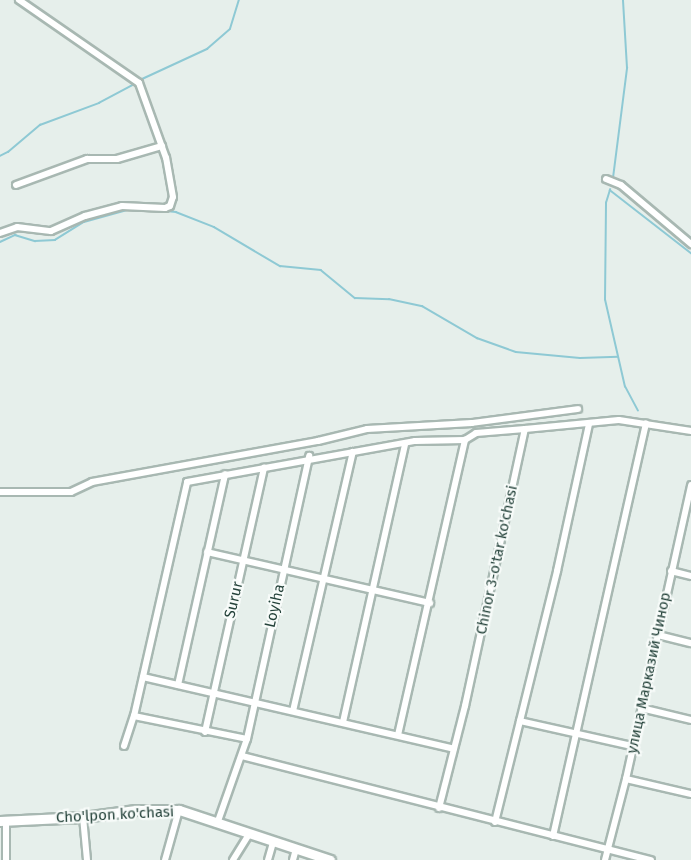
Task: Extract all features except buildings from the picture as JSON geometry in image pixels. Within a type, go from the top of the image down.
[{"type":"main road","name":"Cho'lpon ko'chasi","points":[[3,821],[83,817],[136,810],[179,810],[330,860]]},
{"type":"street","points":[[0,233],[17,227],[51,231],[85,216],[122,206],[170,206],[173,197],[162,146],[139,83],[19,0]]},
{"type":"street","points":[[16,185],[87,159],[117,159],[162,146]]},
{"type":"street","points":[[606,179],[621,185],[691,244]]},
{"type":"street","points":[[0,492],[71,492],[92,482],[318,441],[367,429],[472,423],[578,409]]},
{"type":"street","points":[[536,415],[536,428]]},
{"type":"street","points":[[124,747],[134,716],[187,482],[309,458],[405,444],[465,440],[476,433],[619,420],[691,431]]},
{"type":"street","points":[[553,836],[646,423]]},
{"type":"street","points":[[495,822],[589,424]]},
{"type":"street","name":"Chinor 3-o'tar ko'chasi","points":[[439,808],[525,429]]},
{"type":"street","points":[[398,735],[430,603],[465,440]]},
{"type":"street","points":[[343,722],[405,444]]},
{"type":"street","points":[[293,711],[353,452]]},
{"type":"street","name":"Loyiha","points":[[217,824],[247,739],[309,458]]},
{"type":"street","name":"Surur","points":[[205,732],[264,468]]},
{"type":"street","points":[[178,685],[225,474]]},
{"type":"street","name":"улица Марказий Чинор","points":[[605,860],[626,779],[671,571],[688,516],[691,485]]},
{"type":"street","points":[[207,552],[430,603]]},
{"type":"street","points":[[671,571],[691,576]]},
{"type":"street","points":[[658,636],[691,643]]},
{"type":"street","points":[[143,677],[454,749]]},
{"type":"street","points":[[640,708],[691,720]]},
{"type":"street","points":[[134,716],[247,739]]},
{"type":"street","points":[[520,721],[632,746]]},
{"type":"street","points":[[242,756],[439,808],[651,860]]},
{"type":"street","points":[[626,779],[691,794]]},
{"type":"street","points":[[165,860],[179,810]]},
{"type":"street","points":[[83,817],[87,860]]},
{"type":"street","points":[[3,821],[6,860]]},
{"type":"street","points":[[233,860],[249,834]]},
{"type":"street","points":[[268,860],[273,842]]},
{"type":"street","points":[[293,860],[296,849]]},
{"type":"waterway","points":[[140,80],[207,49],[230,29],[239,0]]},
{"type":"waterway","points":[[613,178],[627,68],[623,0]]},
{"type":"waterway","points":[[0,156],[40,125],[99,103],[134,84]]},
{"type":"waterway","points":[[638,411],[625,387],[605,300],[606,203],[610,190],[691,253]]},
{"type":"waterway","points":[[0,242],[15,235],[35,241],[55,240],[84,222],[131,209]]},
{"type":"waterway","points":[[166,211],[176,212],[214,227],[280,266],[321,270],[355,298],[389,299],[422,306],[477,338],[516,352],[580,358],[618,357]]}]
